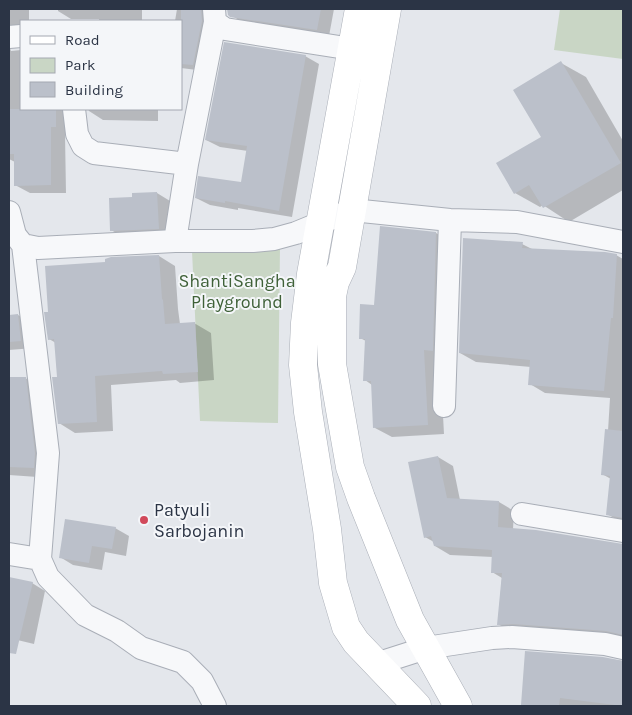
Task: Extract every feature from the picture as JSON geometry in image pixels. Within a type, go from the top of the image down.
[{"type":"main road","points":[[359,9],[320,224],[305,323],[303,365],[333,583],[346,628],[376,664],[418,706]]},
{"type":"main road","points":[[387,9],[342,267],[335,282],[332,296],[332,364],[350,467],[361,498],[410,620],[458,706]]},
{"type":"street","points":[[214,16],[225,29],[352,48]]},
{"type":"street","points":[[175,241],[214,16]]},
{"type":"street","points":[[74,110],[77,134],[83,146],[94,153],[187,164]]},
{"type":"street","points":[[23,245],[38,248],[175,241],[253,241],[274,239],[296,233],[352,210],[450,220],[517,222],[623,242]]},
{"type":"street","points":[[9,212],[15,235],[23,245],[48,453],[40,558],[48,577],[85,614],[117,631],[142,648],[182,662],[202,681],[215,706]]},
{"type":"street","points":[[444,406],[450,220]]},
{"type":"street","points":[[522,514],[623,530]]},
{"type":"street","points":[[9,554],[40,558]]},
{"type":"street","points":[[376,664],[426,648],[492,638],[512,637],[605,644],[623,648]]},
{"type":"green space","points":[[560,9],[623,9],[623,59],[554,50]]},
{"type":"green space","name":"ShantiSangha Playground","points":[[280,245],[278,423],[200,421],[192,251]]},
{"type":"building","points":[[181,9],[201,9],[202,21],[193,65],[182,64]]},
{"type":"building","points":[[227,9],[321,9],[317,30],[230,17]]},
{"type":"building","points":[[224,42],[306,55],[279,211],[225,201],[225,203],[195,198],[198,176],[241,182],[247,146],[205,140]]},
{"type":"building","points":[[561,61],[621,163],[543,208],[529,185],[514,194],[496,163],[541,137],[513,90]]},
{"type":"building","points":[[9,109],[56,110],[56,127],[51,127],[51,185],[14,186],[14,154],[9,154]]},
{"type":"building","points":[[157,192],[159,229],[110,231],[109,198],[132,197],[132,193]]},
{"type":"building","points":[[380,226],[436,232],[433,351],[424,350],[428,425],[373,428],[371,381],[363,381],[365,339],[359,339],[360,304],[374,305]]},
{"type":"building","points":[[463,238],[523,242],[522,248],[617,254],[613,318],[611,318],[604,391],[528,385],[530,360],[459,353]]},
{"type":"building","points":[[159,255],[165,324],[195,322],[198,372],[163,374],[162,371],[95,376],[97,422],[58,424],[52,377],[57,377],[54,339],[48,340],[44,312],[48,312],[45,266],[105,262],[105,259],[111,257]]},
{"type":"building","points":[[18,314],[21,341],[9,342],[9,315]]},
{"type":"building","points":[[9,377],[26,377],[35,453],[34,468],[9,467]]},
{"type":"building","points":[[605,429],[623,431],[623,518],[606,515],[610,476],[601,475]]},
{"type":"building","points":[[438,456],[447,498],[499,501],[498,527],[536,530],[623,544],[623,635],[606,631],[513,624],[497,625],[502,573],[491,573],[492,550],[434,546],[431,536],[424,538],[408,462]]},
{"type":"building","points":[[65,519],[116,527],[112,549],[92,546],[89,563],[59,558]]},
{"type":"building","points":[[9,577],[33,582],[16,654],[9,653]]},
{"type":"building","points":[[525,651],[603,657],[623,661],[623,706],[560,698],[559,706],[521,705]]},
{"type":"place","name":"Patyuli Sarbojanin","points":[[144,520]]}]
